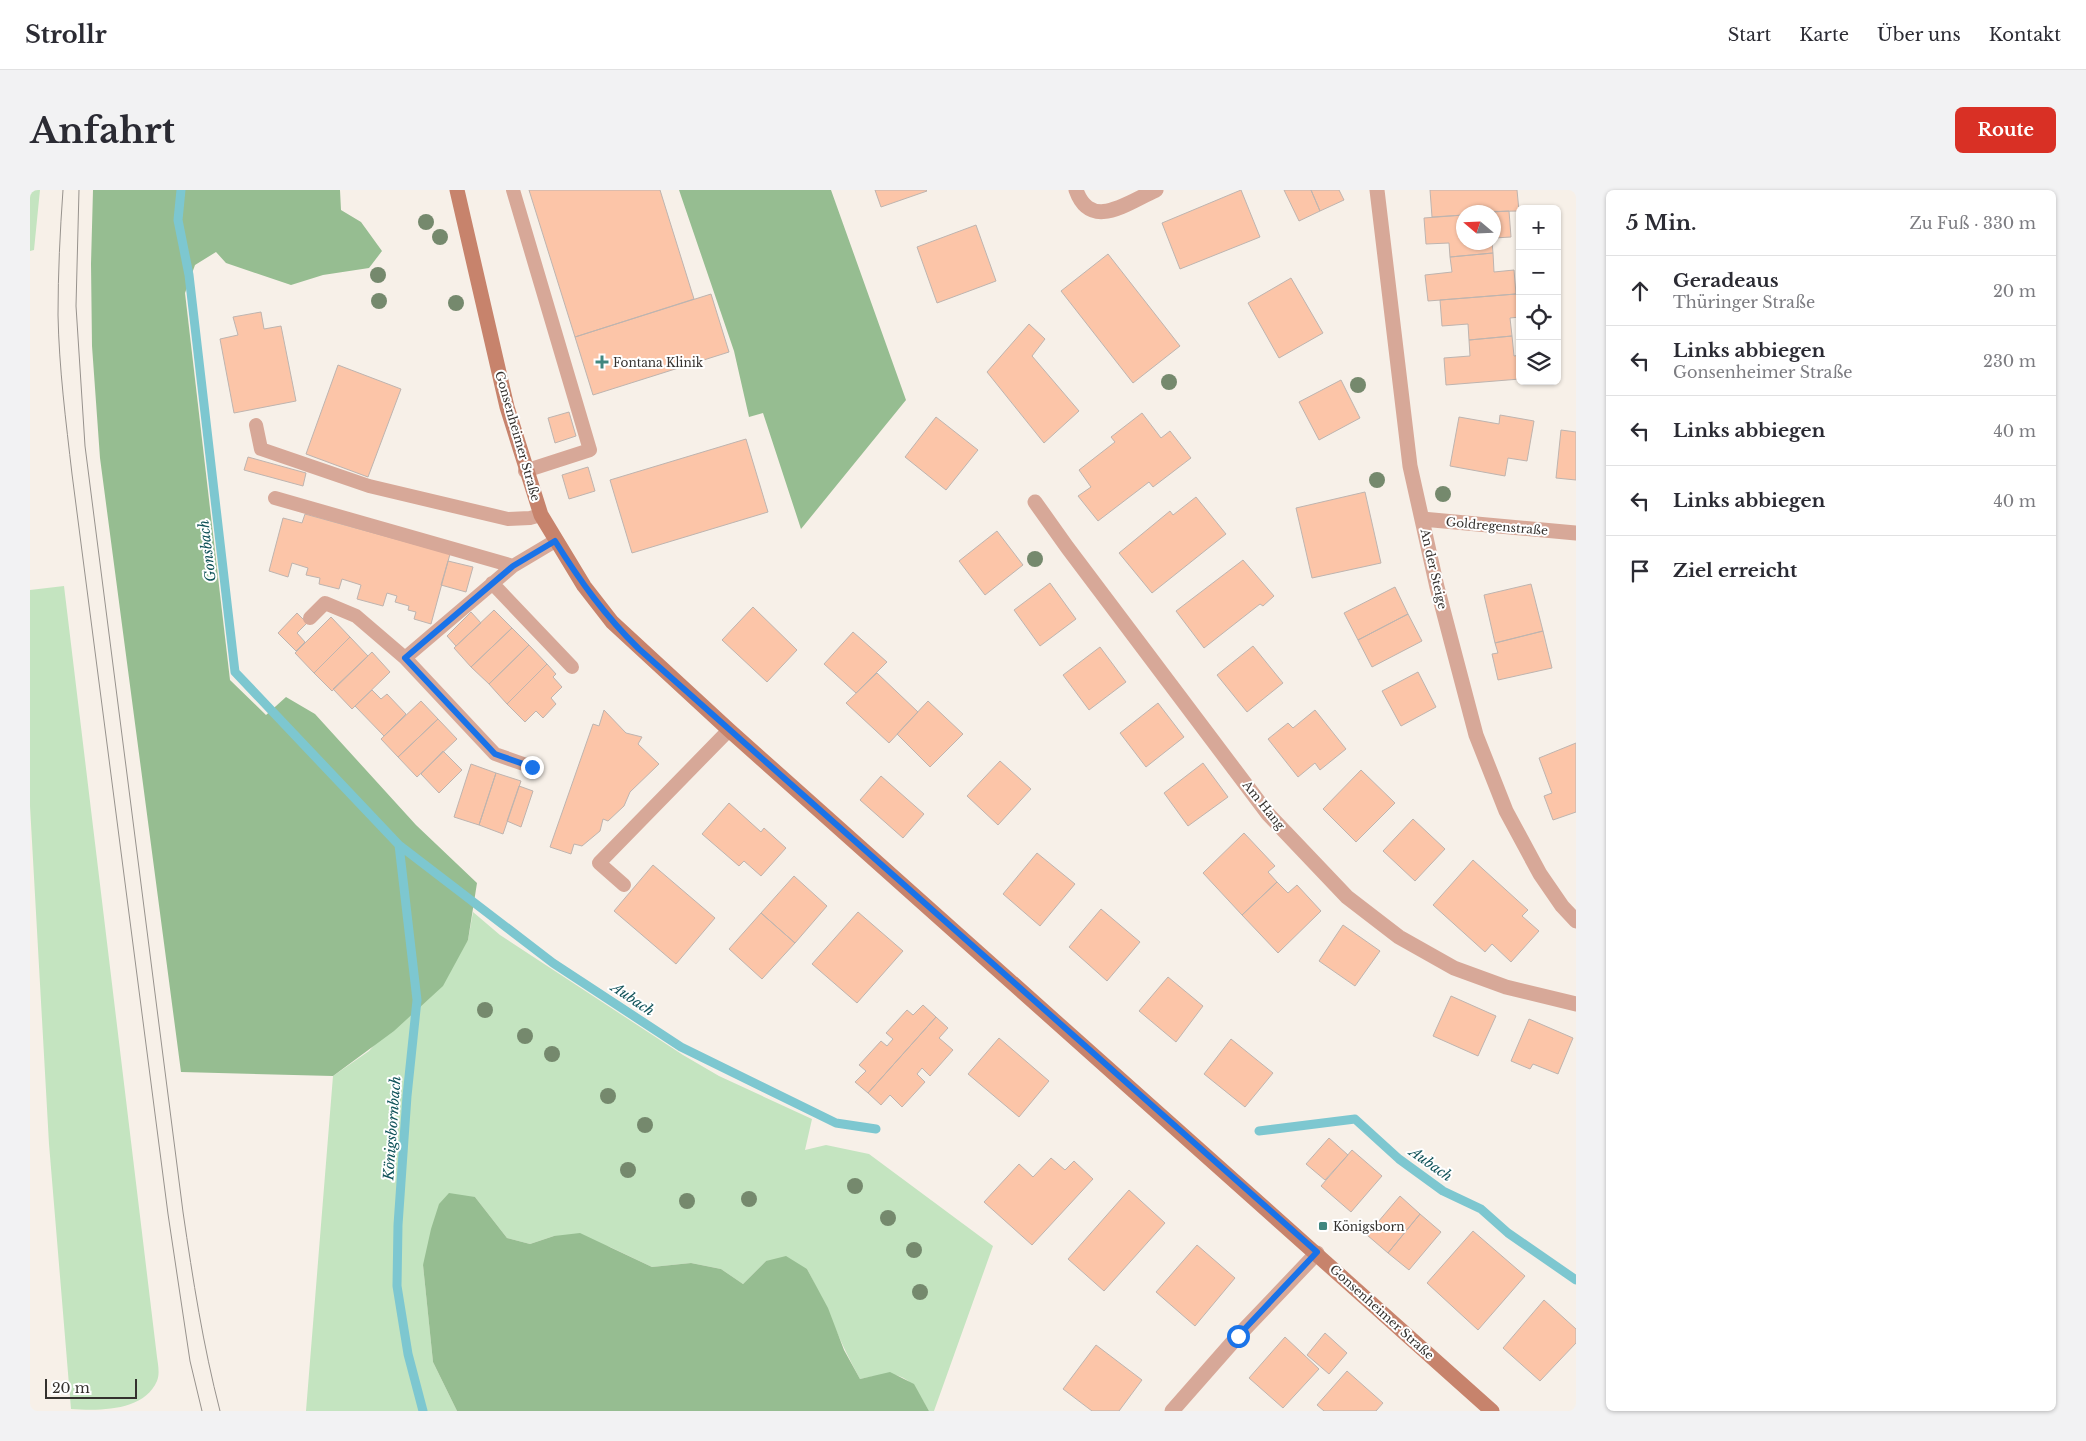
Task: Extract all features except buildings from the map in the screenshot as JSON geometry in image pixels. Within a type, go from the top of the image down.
[{"type":"main road","name":"Gonsenheimer Straße","points":[[457,190],[507,407],[525,471],[541,514],[555,541],[584,586],[612,622],[729,730],[1317,1252],[1492,1411]]},
{"type":"street","points":[[1076,190],[1079,198],[1090,210],[1104,213],[1156,190]]},
{"type":"street","name":"An der Steige","points":[[1377,190],[1410,466],[1437,587],[1480,744],[1506,811],[1540,874],[1562,906],[1576,921]]},
{"type":"street","name":"Am Hang","points":[[1035,502],[1268,814],[1347,897],[1399,937],[1454,968],[1506,987],[1576,1004]]},
{"type":"street","name":"Goldregenstraße","points":[[1422,520],[1575,538]]},
{"type":"street","points":[[1172,1411],[1238,1336],[1317,1252]]},
{"type":"lane","points":[[513,190],[590,450],[525,471]]},
{"type":"lane","points":[[256,425],[261,449],[369,486],[508,519],[530,518],[541,514]]},
{"type":"lane","points":[[275,498],[513,566]]},
{"type":"lane","points":[[405,658],[513,566],[555,541]]},
{"type":"lane","points":[[492,583],[572,666]]},
{"type":"lane","points":[[310,618],[325,603],[356,616],[405,658],[495,754],[532,767]]},
{"type":"lane","points":[[624,885],[599,863],[729,730]]},
{"type":"green space","points":[[30,190],[40,190],[34,250],[30,251]]},
{"type":"green space","points":[[93,190],[340,190],[341,210],[361,222],[382,251],[369,268],[323,275],[291,285],[226,263],[216,252],[195,265],[185,293],[230,680],[266,715],[286,697],[315,714],[416,825],[477,883],[468,940],[443,986],[394,1031],[333,1076],[181,1072],[100,458],[92,346],[91,264]]},
{"type":"green space","points":[[679,190],[831,190],[906,400],[801,529],[763,413],[749,417],[734,351]]},
{"type":"green space","points":[[64,586],[158,1369],[157,1381],[151,1391],[142,1398],[132,1404],[95,1410],[71,1409],[49,1144],[30,806],[30,590]]},
{"type":"green space","points":[[473,912],[500,935],[683,1055],[719,1076],[812,1119],[805,1150],[826,1145],[869,1154],[993,1246],[934,1411],[929,1411],[915,1389],[902,1377],[886,1375],[860,1379],[807,1269],[766,1261],[743,1284],[721,1269],[691,1263],[652,1267],[610,1247],[554,1236],[530,1244],[507,1238],[475,1197],[423,1265],[433,1362],[457,1411],[306,1411],[333,1076],[369,1051],[468,940]]},
{"type":"green space","points":[[449,1193],[475,1197],[507,1238],[530,1244],[554,1236],[580,1233],[652,1267],[691,1263],[721,1269],[743,1284],[766,1261],[786,1256],[807,1269],[828,1308],[844,1350],[860,1379],[890,1372],[914,1384],[929,1411],[457,1411],[433,1362],[423,1265],[439,1204]]},
{"type":"waterway","name":"Gonsbach","points":[[181,190],[178,220],[189,275],[235,672],[399,845],[553,963],[681,1047],[836,1123],[876,1129]]},
{"type":"waterway","name":"Königsbornbach","points":[[399,845],[417,1000],[407,1096],[398,1225],[397,1286],[408,1354],[423,1411]]},
{"type":"waterway","name":"Aubach","points":[[1259,1131],[1355,1119],[1399,1159],[1443,1191],[1481,1209],[1508,1233],[1576,1280]]},
{"type":"tram line","points":[[63,190],[59,252],[58,315],[67,435],[168,1214],[190,1361],[202,1411]]},
{"type":"tram line","points":[[79,190],[76,306],[85,446],[183,1212],[203,1337],[220,1411]]},
{"type":"place","name":"Fontana Klinik","points":[[602,362]]},
{"type":"place","name":"Königsborn","points":[[1323,1226]]},
{"type":"route","points":[[532,767],[495,754],[405,658],[513,566],[555,541],[584,586],[612,622],[639,649],[1317,1252],[1238,1336]]}]
